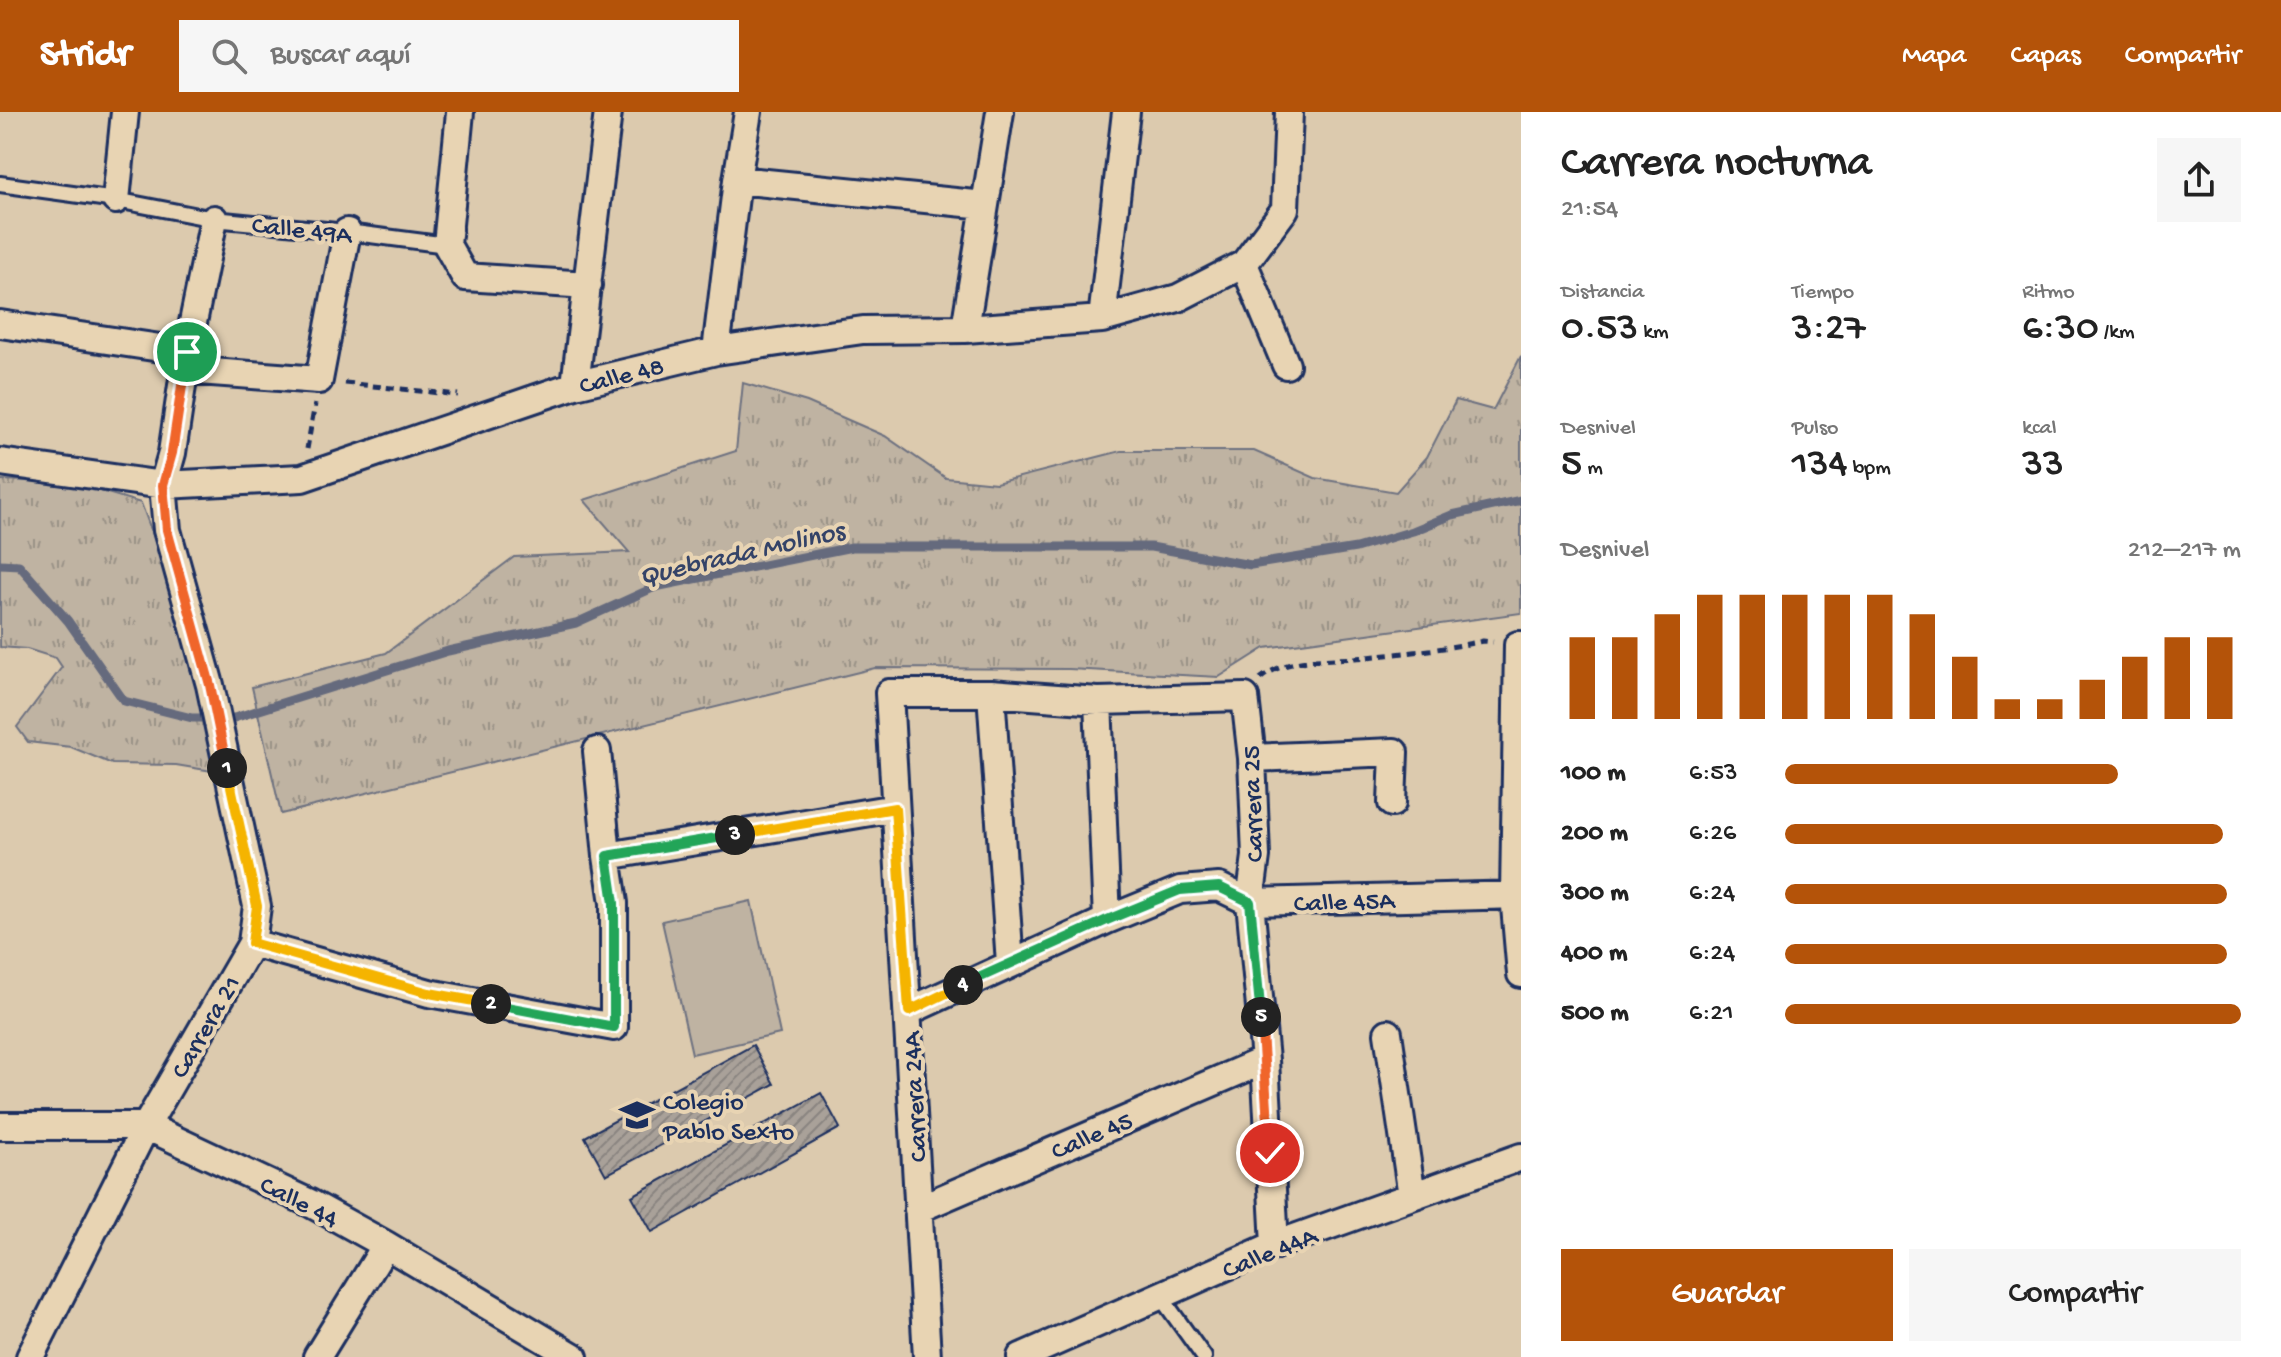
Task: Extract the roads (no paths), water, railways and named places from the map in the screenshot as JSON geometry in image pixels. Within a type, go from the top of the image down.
[{"type":"street","points":[[116,200],[125,112]]},
{"type":"street","points":[[460,112],[447,245],[465,277],[588,285]]},
{"type":"street","points":[[575,385],[608,112]]},
{"type":"street","points":[[716,351],[748,112]]},
{"type":"street","points":[[965,329],[1000,112]]},
{"type":"street","points":[[1102,319],[1126,112]]},
{"type":"street","points":[[1286,365],[1244,264],[1285,209],[1289,112]]},
{"type":"street","points":[[737,180],[985,205]]},
{"type":"street","name":"Carrera 21","points":[[30,1357],[146,1126],[252,943],[257,906],[210,685],[167,530],[163,485],[172,453],[186,361],[214,219]]},
{"type":"street","points":[[0,324],[186,361],[319,380],[347,232]]},
{"type":"street","name":"Calle 48","points":[[0,462],[163,485],[302,478],[575,385],[716,351],[863,330],[965,329],[1102,319],[1178,298],[1244,264]]},
{"type":"street","points":[[1519,645],[1518,895],[1521,974]]},
{"type":"street","name":"Carrera 24A","points":[[927,1357],[889,693],[991,693]]},
{"type":"street","points":[[1010,964],[991,693],[1098,701],[1107,920]]},
{"type":"street","name":"Carrera 25","points":[[1098,701],[1245,697],[1252,758],[1256,856],[1250,902],[1265,1060],[1275,1245]]},
{"type":"street","points":[[252,943],[429,993],[614,1027],[614,903],[597,751]]},
{"type":"street","points":[[1252,758],[1394,752],[1392,803]]},
{"type":"street","points":[[607,856],[895,808]]},
{"type":"street","name":"Calle 45A","points":[[909,1011],[1180,890],[1219,887],[1250,902],[1518,895]]},
{"type":"street","points":[[1388,1033],[1412,1196]]},
{"type":"street","name":"Calle 45","points":[[918,1209],[1265,1060]]},
{"type":"street","name":"Calle 44","points":[[0,1126],[146,1126],[310,1203],[386,1245],[565,1355]]},
{"type":"street","name":"Calle 44A","points":[[1021,1357],[1275,1245],[1521,1157]]},
{"type":"street","points":[[317,1357],[386,1245]]},
{"type":"lane","name":"Calle 49A","points":[[0,184],[116,200],[214,219],[447,245]]},
{"type":"lane","points":[[1161,1297],[1204,1357]]},
{"type":"waterway","name":"Quebrada Molinos","points":[[0,564],[19,565],[68,621],[124,701],[192,718],[234,718],[448,651],[576,623],[655,587],[852,547],[1151,547],[1251,565],[1356,548],[1413,531],[1452,515],[1521,500]]},
{"type":"place","name":"Colegio Pablo Sexto","points":[[637,1115]]}]
